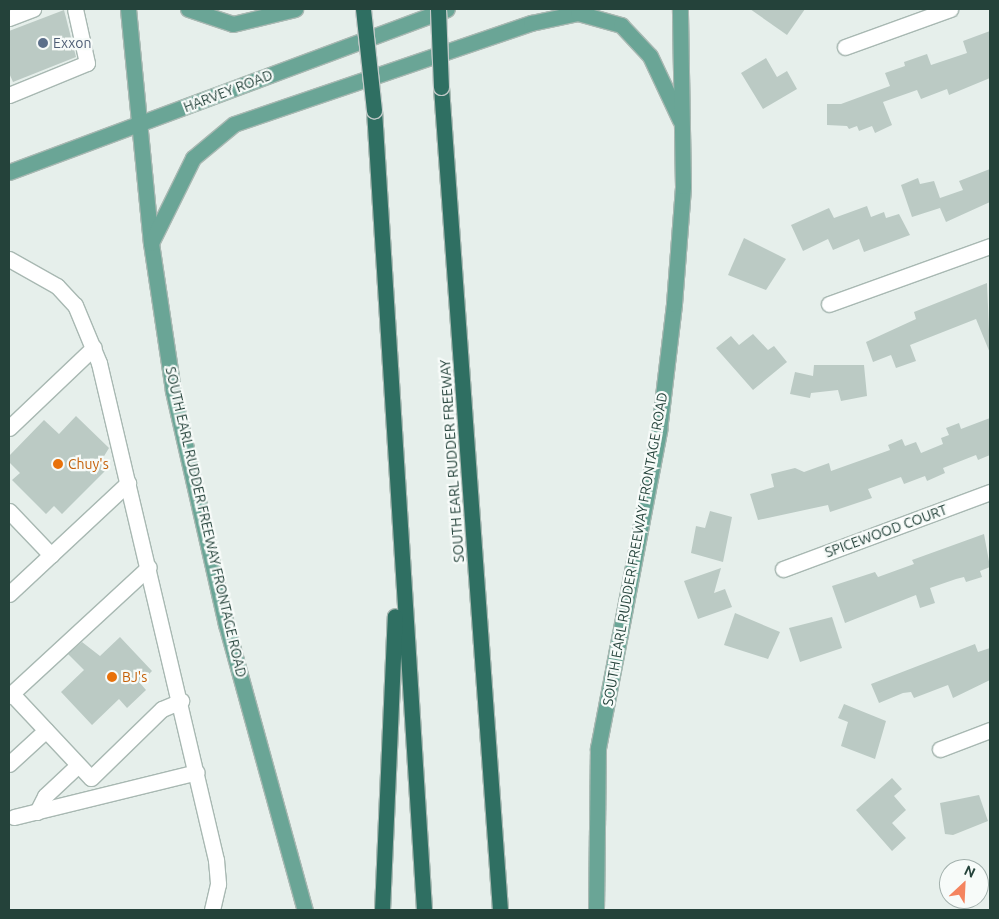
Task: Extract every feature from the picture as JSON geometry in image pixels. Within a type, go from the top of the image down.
[{"type":"highway","points":[[363,9],[374,110],[398,542],[424,910]]},
{"type":"highway","name":"SOUTH EARL RUDDER FREEWAY","points":[[438,9],[441,87],[500,910]]},
{"type":"highway","points":[[382,910],[398,542]]},
{"type":"main road","name":"SOUTH EARL RUDDER FREEWAY FRONTAGE ROAD","points":[[128,9],[133,86],[140,124],[151,243],[172,391],[226,624],[304,910]]},
{"type":"main road","points":[[188,9],[233,24],[295,9]]},
{"type":"main road","name":"HARVEY ROAD","points":[[9,171],[447,9]]},
{"type":"main road","name":"SOUTH EARL RUDDER FREEWAY FRONTAGE ROAD","points":[[596,910],[598,748],[659,430],[681,216],[683,126],[680,9]]},
{"type":"main road","points":[[151,243],[193,158],[234,124],[531,23],[578,13],[621,25],[650,56],[683,126]]},
{"type":"street","points":[[9,18],[33,9]]},
{"type":"street","points":[[9,95],[87,63],[75,9]]},
{"type":"street","points":[[846,47],[950,9]]},
{"type":"street","points":[[829,304],[990,246]]},
{"type":"street","points":[[9,260],[57,286],[75,305],[94,347],[149,567],[216,860],[218,884],[212,910]]},
{"type":"street","points":[[9,428],[94,347]]},
{"type":"street","points":[[9,594],[128,483]]},
{"type":"street","name":"SPICEWOOD COURT","points":[[783,569],[990,492]]},
{"type":"street","points":[[9,511],[51,555]]},
{"type":"street","points":[[101,796],[90,778],[46,730],[10,695],[149,567]]},
{"type":"street","points":[[90,778],[162,709],[181,702]]},
{"type":"street","points":[[9,764],[46,730]]},
{"type":"street","points":[[940,749],[990,730]]},
{"type":"street","points":[[37,812],[46,796],[78,765]]},
{"type":"street","points":[[10,817],[197,772]]},
{"type":"building","points":[[750,9],[805,9],[787,35]]},
{"type":"building","name":"Exxon","points":[[64,10],[76,57],[13,82],[9,73],[9,31]]},
{"type":"building","points":[[990,31],[990,78],[949,95],[947,89],[921,99],[917,90],[883,102],[892,125],[875,133],[872,126],[859,131],[857,126],[849,129],[847,126],[827,125],[827,104],[841,104],[890,86],[885,73],[905,66],[904,62],[927,54],[931,65],[967,53],[963,41]]},
{"type":"building","points":[[766,58],[777,77],[787,71],[797,89],[763,109],[741,73]]},
{"type":"building","points":[[990,169],[990,202],[946,222],[940,208],[912,217],[901,185],[918,178],[920,184],[934,181],[940,198],[963,190],[959,181]]},
{"type":"building","points":[[867,206],[871,217],[884,212],[886,218],[899,214],[910,235],[864,252],[859,239],[833,250],[828,239],[803,251],[791,225],[829,208],[834,218]]},
{"type":"building","points":[[744,238],[786,259],[766,290],[728,275]]},
{"type":"building","points":[[987,283],[990,353],[976,319],[910,345],[916,361],[896,368],[891,355],[873,362],[866,342],[916,319],[914,312]]},
{"type":"building","points":[[753,334],[768,350],[774,346],[787,362],[753,390],[716,348],[731,336],[739,345]]},
{"type":"building","points":[[814,365],[864,365],[867,396],[841,401],[838,390],[811,393],[810,398],[790,394],[795,372],[813,376]]},
{"type":"building","name":"Chuy's","points":[[76,416],[109,448],[101,461],[110,466],[62,514],[54,506],[46,514],[12,480],[20,473],[9,462],[9,456],[44,420],[59,434]]},
{"type":"building","points":[[990,418],[990,455],[978,460],[976,455],[943,468],[945,473],[927,481],[925,476],[904,484],[901,477],[868,489],[872,498],[830,512],[828,505],[758,520],[750,494],[774,487],[771,474],[795,468],[804,472],[829,463],[831,471],[890,450],[888,445],[902,439],[905,446],[916,442],[921,453],[943,444],[941,438],[949,435],[946,428],[959,423],[961,429]]},
{"type":"building","points":[[710,511],[732,517],[723,562],[691,553],[696,526],[705,528]]},
{"type":"building","points":[[984,534],[990,567],[980,571],[982,577],[966,582],[964,577],[930,588],[935,603],[920,608],[916,595],[845,623],[832,586],[875,572],[878,577],[914,564],[912,560]]},
{"type":"building","points":[[721,568],[714,593],[725,589],[732,607],[698,619],[684,581]]},
{"type":"building","points":[[735,613],[780,632],[768,659],[724,645]]},
{"type":"building","points":[[832,617],[842,648],[800,662],[789,628]]},
{"type":"building","name":"BJ's","points":[[120,637],[152,671],[140,683],[146,690],[127,708],[119,699],[92,725],[61,692],[84,670],[68,654],[82,642],[100,656]]},
{"type":"building","points":[[975,644],[978,652],[990,648],[990,680],[953,698],[948,685],[914,698],[911,692],[903,693],[879,703],[871,684]]},
{"type":"building","points":[[844,704],[886,721],[875,759],[841,746],[848,722],[838,718]]},
{"type":"building","points":[[892,778],[902,789],[894,796],[906,810],[892,823],[906,838],[892,851],[856,810]]},
{"type":"building","points":[[979,795],[988,821],[953,835],[945,834],[940,803]]},
{"type":"place","name":"Exxon","points":[[43,43]]},
{"type":"place","name":"Chuy's","points":[[58,464]]},
{"type":"place","name":"BJ's","points":[[112,677]]}]
